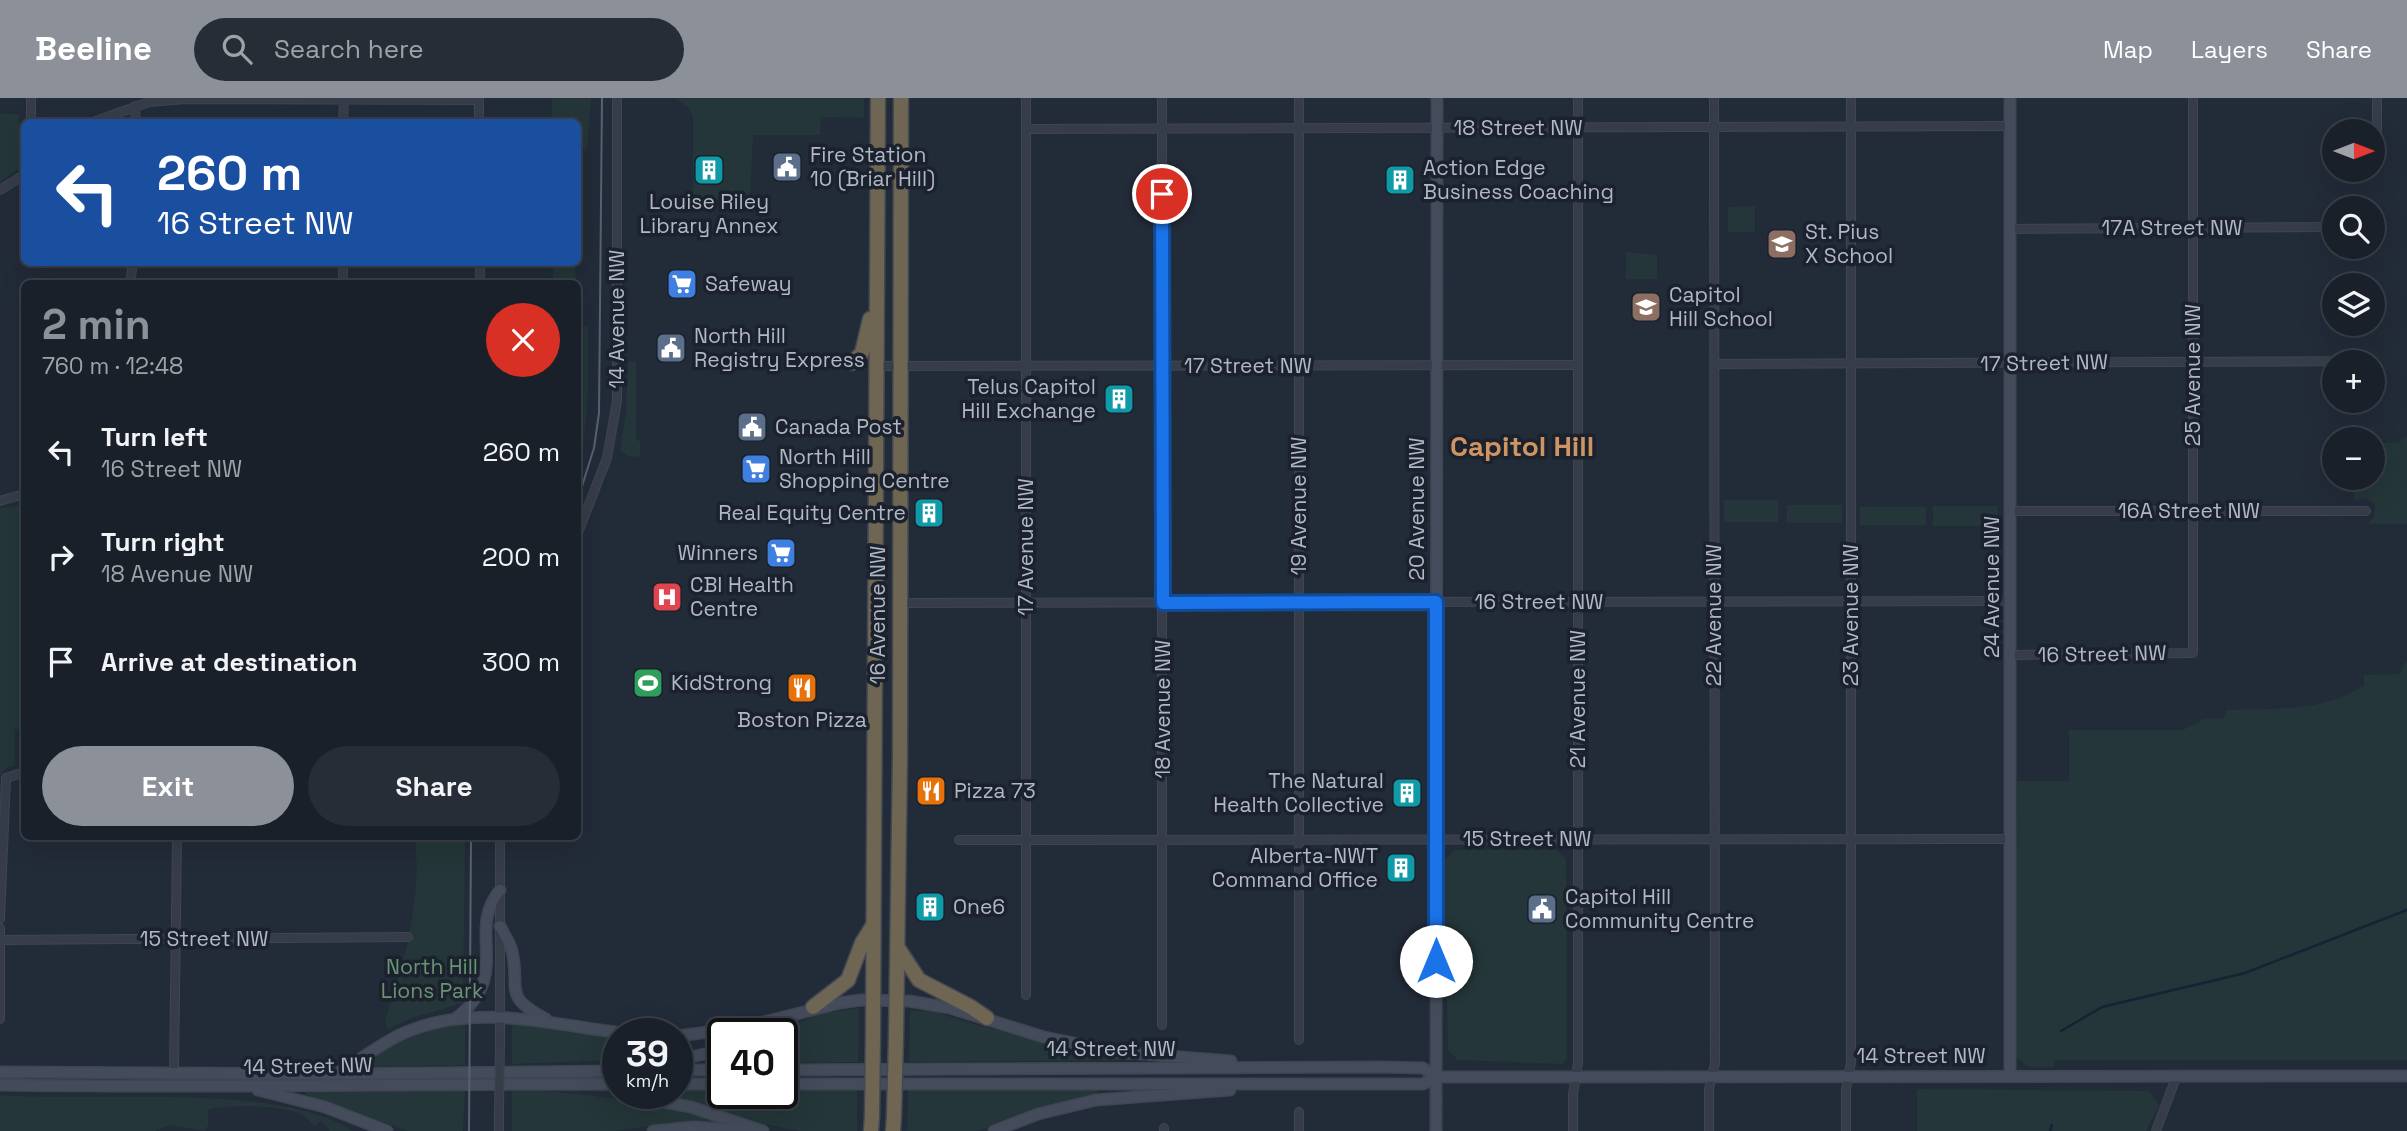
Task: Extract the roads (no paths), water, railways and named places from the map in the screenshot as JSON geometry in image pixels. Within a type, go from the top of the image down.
[{"type":"highway","name":"16 Avenue NW","points":[[871,1124],[877,772],[878,98]]},
{"type":"highway","name":"16 Avenue NW","points":[[894,1124],[898,948],[901,98]]},
{"type":"highway","points":[[852,363],[862,353],[877,298]]},
{"type":"highway","points":[[813,1007],[848,980],[862,943],[873,926]]},
{"type":"highway","points":[[898,948],[919,980],[987,1018]]},
{"type":"main road","name":"20 Avenue NW","points":[[1436,1131],[1437,98]]},
{"type":"main road","name":"24 Avenue NW","points":[[2010,98],[2010,1075]]},
{"type":"main road","points":[[456,1019],[476,1001],[482,990],[486,971],[487,913],[500,890]]},
{"type":"main road","points":[[500,926],[512,951],[515,992],[525,1007],[549,1020]]},
{"type":"main road","points":[[693,1034],[729,1030],[787,1017],[813,1007],[872,1000],[897,1001],[932,1004],[987,1018],[1044,1037],[1118,1052],[1275,1067]]},
{"type":"main road","points":[[334,1074],[402,1033],[456,1019],[549,1020],[602,1029]]},
{"type":"main road","name":"14 Street NW","points":[[798,1070],[1423,1068],[1436,1077]]},
{"type":"main road","name":"14 Street NW","points":[[0,1072],[334,1074],[602,1071]]},
{"type":"main road","name":"14 Street NW","points":[[798,1084],[1423,1084],[1436,1077],[1577,1076],[2407,1076]]},
{"type":"main road","points":[[586,1084],[602,1088]]},
{"type":"main road","name":"14 Street NW","points":[[0,1085],[245,1087],[602,1084]]},
{"type":"main road","points":[[994,1131],[1038,1114],[1096,1100],[1205,1093],[1275,1084]]},
{"type":"main road","points":[[245,1087],[325,1107],[385,1131]]},
{"type":"main road","points":[[693,1108],[763,1131]]},
{"type":"main road","points":[[653,1131],[693,1127],[751,1131]]},
{"type":"street","points":[[31,98],[31,119]]},
{"type":"street","name":"14 Avenue NW","points":[[581,525],[607,458],[617,401],[617,98]]},
{"type":"street","name":"17 Avenue NW","points":[[1026,98],[1026,995]]},
{"type":"street","name":"18 Avenue NW","points":[[1162,98],[1162,1026]]},
{"type":"street","name":"19 Avenue NW","points":[[1299,98],[1299,1040]]},
{"type":"street","name":"21 Avenue NW","points":[[1573,1131],[1573,1094],[1577,1076],[1578,98]]},
{"type":"street","name":"22 Avenue NW","points":[[1709,1131],[1715,1063],[1714,98]]},
{"type":"street","name":"23 Avenue NW","points":[[1846,1131],[1851,839],[1851,98]]},
{"type":"street","name":"25 Avenue NW","points":[[2193,98],[2193,653]]},
{"type":"street","points":[[2377,98],[2377,119]]},
{"type":"street","points":[[101,119],[135,106],[185,99],[479,99],[479,119]]},
{"type":"street","points":[[343,119],[344,99]]},
{"type":"street","points":[[135,106],[135,119]]},
{"type":"street","name":"18 Street NW","points":[[1026,129],[2010,126]]},
{"type":"street","points":[[0,190],[21,177]]},
{"type":"street","name":"17A Street NW","points":[[2010,229],[2322,227]]},
{"type":"street","name":"17 Street NW","points":[[1715,364],[2322,361]]},
{"type":"street","name":"17 Street NW","points":[[876,366],[1577,365]]},
{"type":"street","points":[[0,501],[21,495]]},
{"type":"street","name":"16A Street NW","points":[[2011,511],[2366,511]]},
{"type":"street","name":"16 Street NW","points":[[899,603],[2011,601]]},
{"type":"street","name":"16 Street NW","points":[[2011,655],[2193,653]]},
{"type":"street","points":[[0,919],[6,778],[21,773]]},
{"type":"street","name":"15 Street NW","points":[[959,840],[2010,839]]},
{"type":"street","points":[[174,1072],[177,840]]},
{"type":"street","points":[[499,1131],[500,840]]},
{"type":"street","points":[[0,928],[0,1019]]},
{"type":"street","name":"15 Street NW","points":[[0,940],[408,937]]},
{"type":"street","points":[[2156,1131],[2177,1075]]},
{"type":"street","points":[[1299,1112],[1299,1131]]},
{"type":"waterway","points":[[2061,1031],[2102,1007],[2245,973],[2407,910]]},
{"type":"waterway","points":[[2050,1131],[2052,1125]]},
{"type":"tram line","points":[[581,489],[594,448],[599,413],[602,98]]},
{"type":"tram line","points":[[469,1131],[471,840]]},
{"type":"place","name":"Fire Station 10 (Briar Hill)","points":[[787,167]]},
{"type":"place","name":"Louise Riley Library Annex","points":[[709,170]]},
{"type":"place","name":"Action Edge Business Coaching","points":[[1400,180]]},
{"type":"place","name":"St. Pius X School","points":[[1782,244]]},
{"type":"place","name":"Safeway","points":[[682,284]]},
{"type":"place","name":"Capitol Hill School","points":[[1646,307]]},
{"type":"place","name":"North Hill Registry Express","points":[[671,348]]},
{"type":"place","name":"Telus Capitol Hill Exchange","points":[[1119,399]]},
{"type":"place","name":"Canada Post","points":[[752,427]]},
{"type":"place","name":"North Hill Shopping Centre","points":[[756,469]]},
{"type":"place","name":"Real Equity Centre","points":[[929,513]]},
{"type":"place","name":"Winners","points":[[781,553]]},
{"type":"place","name":"CBI Health Centre","points":[[667,597]]},
{"type":"place","name":"KidStrong","points":[[648,683]]},
{"type":"place","name":"Boston Pizza","points":[[802,688]]},
{"type":"place","name":"Pizza 73","points":[[931,791]]},
{"type":"place","name":"The Natural Health Collective","points":[[1407,793]]},
{"type":"place","name":"Alberta-NWT Command Office","points":[[1401,868]]},
{"type":"place","name":"One6","points":[[930,907]]},
{"type":"place","name":"Capitol Hill Community Centre","points":[[1542,909]]},
{"type":"district","name":"Capitol Hill","points":[[1522,446]]},
{"type":"park label","name":"North Hill Lions Park","points":[[432,979]]}]
